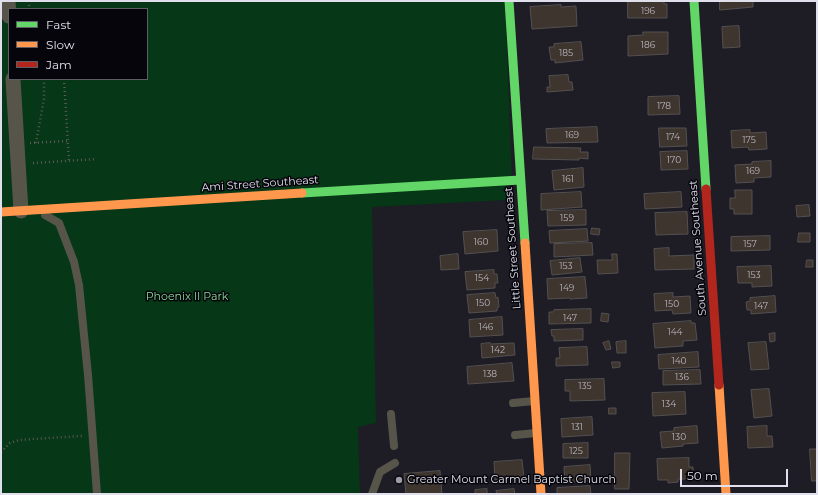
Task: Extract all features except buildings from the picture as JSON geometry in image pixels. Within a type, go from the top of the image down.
[{"type":"street","name":"Little Street Southeast","points":[[509,1],[540,494]]},
{"type":"street","name":"South Avenue Southeast","points":[[694,1],[726,494]]},
{"type":"street","points":[[13,80],[28,210]]},
{"type":"street","name":"Ami Street Southeast","points":[[1,212],[520,180]]},
{"type":"lane","points":[[28,210],[59,223],[74,262],[79,286],[88,375],[97,494]]},
{"type":"lane","points":[[513,403],[534,400]]},
{"type":"lane","points":[[391,414],[394,446]]},
{"type":"lane","points":[[515,435],[537,433]]},
{"type":"lane","points":[[372,494],[380,472],[395,463]]},
{"type":"path","points":[[36,143],[44,99],[44,80]]},
{"type":"path","points":[[64,80],[69,161]]},
{"type":"path","points":[[25,143],[68,141]]},
{"type":"path","points":[[26,163],[97,159]]},
{"type":"path","points":[[1,452],[10,443],[19,440],[82,436]]},
{"type":"green space","name":"Phoenix II Park","points":[[1,1],[505,1],[512,181],[506,182],[507,200],[372,207],[376,423],[358,427],[360,494],[1,494]]},
{"type":"traffic: fast","points":[[509,1],[525,243]]},
{"type":"traffic: fast","points":[[694,1],[706,189]]},
{"type":"traffic: fast","points":[[302,193],[520,180]]},
{"type":"traffic: slow","points":[[1,212],[302,193]]},
{"type":"traffic: slow","points":[[525,243],[541,494]]},
{"type":"traffic: slow","points":[[719,385],[726,494]]},
{"type":"traffic: jam","points":[[706,189],[719,385]]},
{"type":"place","name":"Greater Mount Carmel Baptist Church","points":[[399,480]]}]
